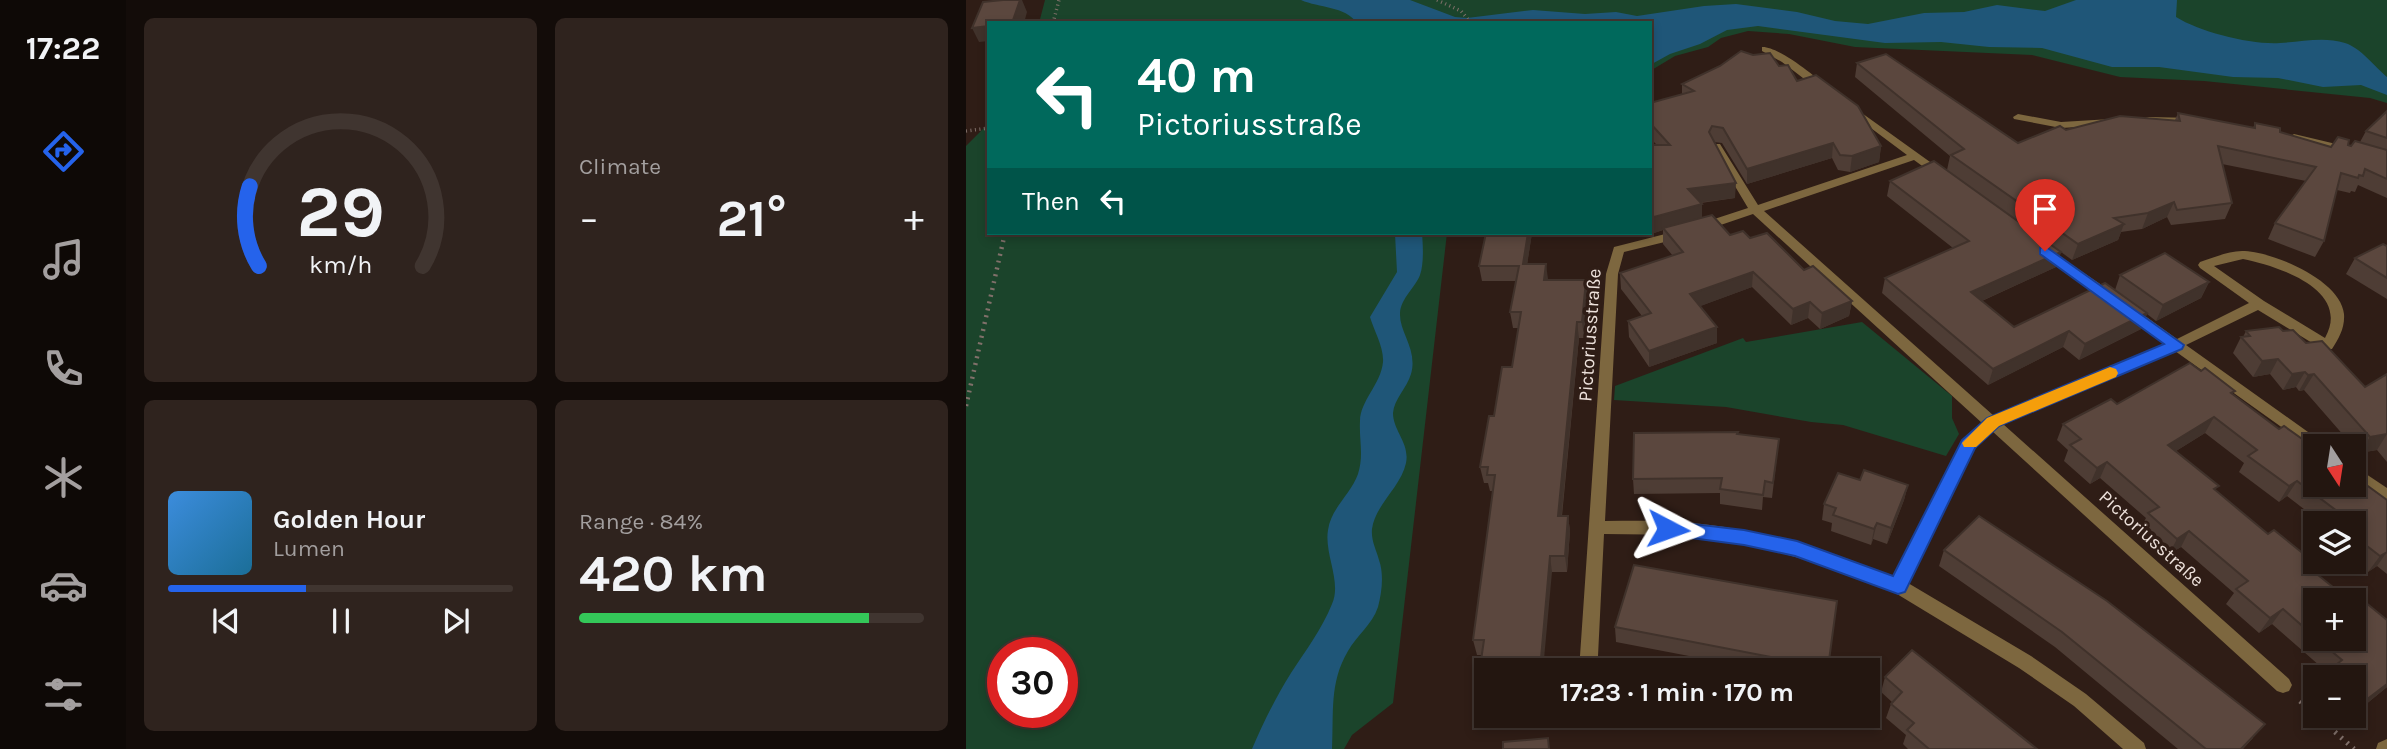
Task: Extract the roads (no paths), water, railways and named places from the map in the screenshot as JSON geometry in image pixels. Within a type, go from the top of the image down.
[{"type":"street","points":[[1765,48],[1947,180]]},
{"type":"street","points":[[2018,117],[2061,125],[2130,121],[2205,122]]},
{"type":"street","points":[[2276,133],[2358,152]]},
{"type":"street","name":"Pictoriusstraße","points":[[1716,146],[1746,198],[1757,211],[2283,685]]},
{"type":"street","name":"Pictoriusstraße","points":[[1589,656],[1612,274],[1618,250],[1757,211],[1914,156]]},
{"type":"street","points":[[2034,243],[2303,436]]},
{"type":"street","points":[[2243,255],[2268,259],[2286,266],[2318,286],[2332,299],[2340,312],[2340,323],[2327,346],[2259,304],[2204,265],[2243,255]]},
{"type":"street","points":[[1898,586],[1968,444],[1993,422],[2176,345],[2259,304]]},
{"type":"street","points":[[2366,481],[2387,496]]},
{"type":"street","points":[[1598,527],[1691,530],[1744,537],[1797,548],[1898,586],[2025,662],[2080,700],[2137,749]]},
{"type":"water","points":[[1301,0],[1410,0],[1455,17],[1467,18],[1533,10],[1585,14],[1616,12],[1637,16],[1736,4],[1868,24],[1924,13],[1964,12],[1997,5],[2045,11],[2076,0],[2177,0],[2176,17],[2198,28],[2226,36],[2268,43],[2329,40],[2351,45],[2387,77],[2387,95],[2361,85],[2323,87],[2278,78],[2233,77],[2159,67],[2112,67],[2042,48],[1989,47],[1941,42],[1885,43],[1758,26],[1727,30],[1652,64],[1652,21],[1355,21],[1339,10]]},
{"type":"water","points":[[1395,235],[1422,235],[1421,271],[1400,313],[1412,365],[1411,374],[1393,413],[1406,449],[1406,463],[1399,480],[1378,512],[1372,529],[1382,571],[1378,607],[1348,651],[1338,675],[1334,698],[1332,749],[1252,749],[1280,691],[1319,631],[1335,595],[1328,530],[1333,515],[1358,474],[1361,461],[1361,414],[1379,378],[1383,362],[1370,317],[1397,272]]}]
